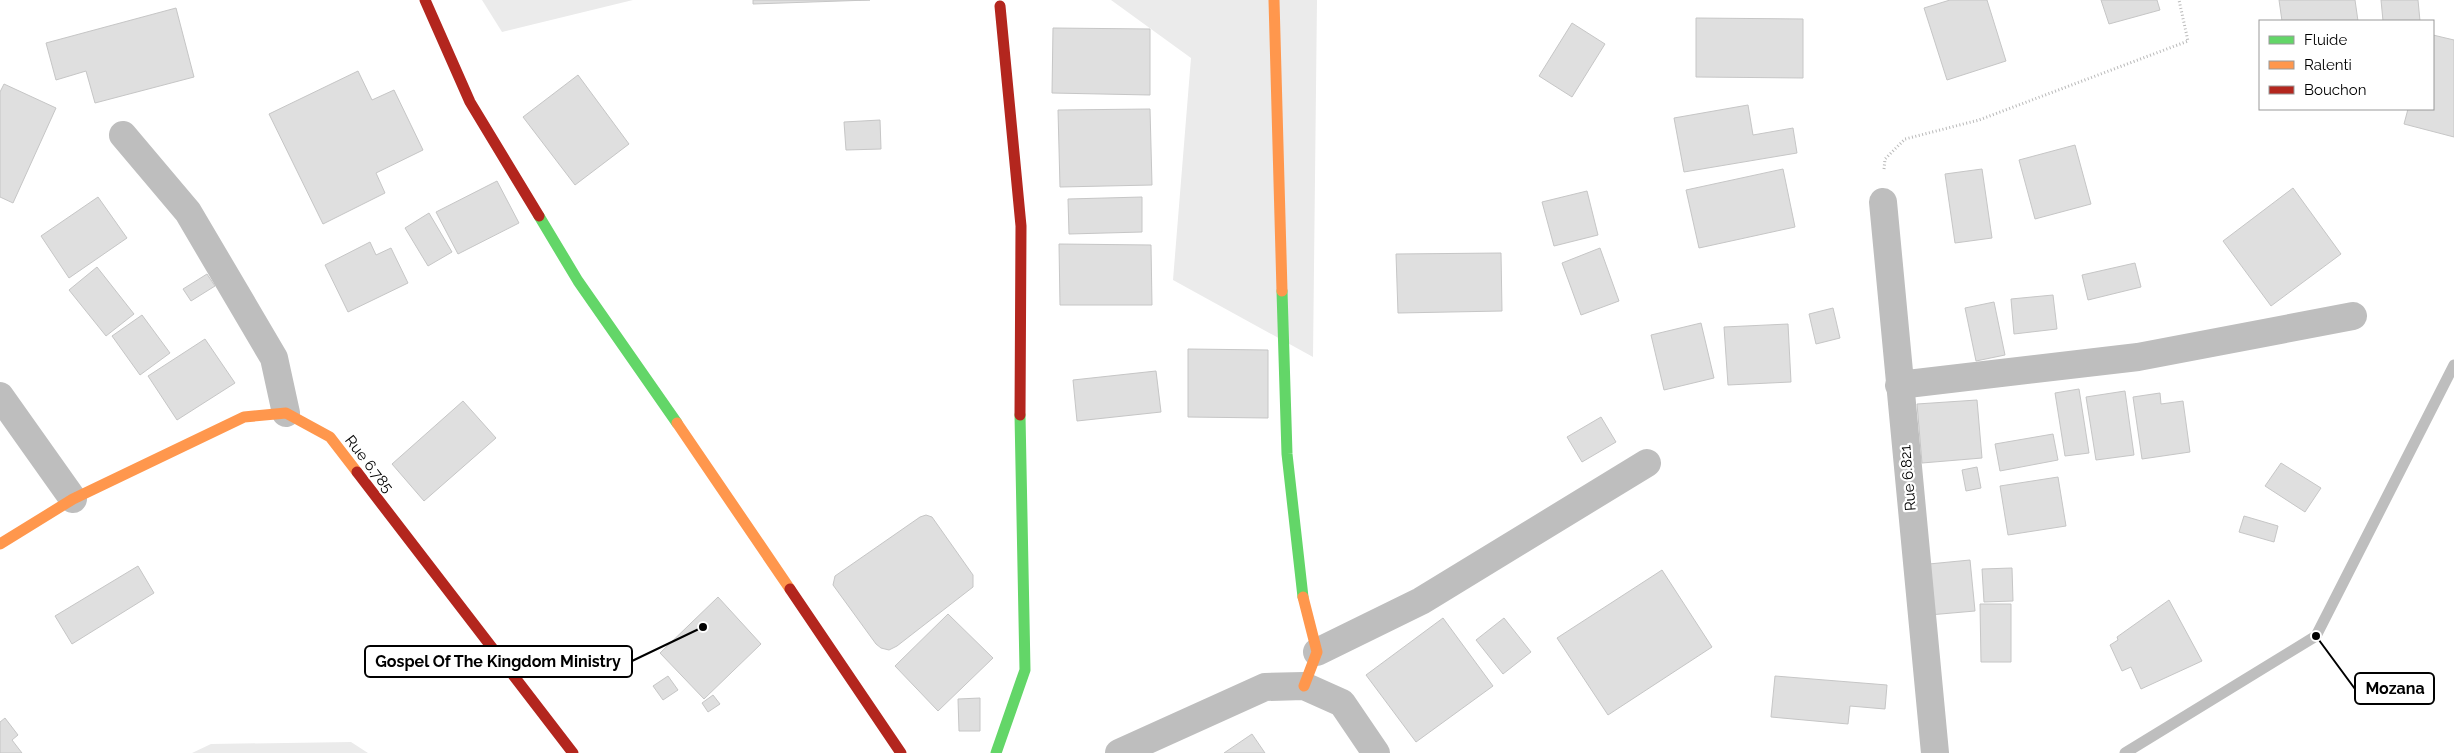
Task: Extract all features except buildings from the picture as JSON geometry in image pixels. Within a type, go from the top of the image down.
[{"type":"street","points":[[425,0],[470,102],[578,281],[708,466],[901,753]]},
{"type":"street","points":[[1274,0],[1287,454],[1300,585],[1317,652],[1304,686]]},
{"type":"street","points":[[996,753],[1025,670],[1020,476],[1021,226],[1000,6]]},
{"type":"street","points":[[0,544],[73,499],[244,417],[286,412],[274,358],[264,341],[188,212],[123,135]]},
{"type":"street","name":"Rue 6.821","points":[[1883,202],[1935,753]]},
{"type":"street","points":[[1899,386],[2138,357],[2353,316]]},
{"type":"street","points":[[0,396],[73,499]]},
{"type":"street","name":"Rue 6.785","points":[[286,412],[330,437],[573,753]]},
{"type":"street","points":[[1317,652],[1422,601],[1648,463]]},
{"type":"street","points":[[1119,753],[1265,686],[1304,686],[1342,703],[1376,753]]},
{"type":"path","points":[[1883,202],[1885,159],[1906,139],[1979,120],[2188,41],[2180,0]]},
{"type":"shaded area","points":[[482,0],[633,0],[502,32]]},
{"type":"shaded area","points":[[1111,0],[1317,0],[1313,357],[1173,280],[1191,58]]},
{"type":"shaded area","points":[[351,742],[368,753],[192,753],[211,744]]},
{"type":"waterway","points":[[2125,753],[2316,636],[2454,365]]},
{"type":"traffic: fast","points":[[539,216],[578,281],[677,423]]},
{"type":"traffic: fast","points":[[1282,291],[1287,454],[1303,597]]},
{"type":"traffic: fast","points":[[996,753],[1025,670],[1020,415]]},
{"type":"traffic: slow","points":[[1274,0],[1282,291]]},
{"type":"traffic: slow","points":[[0,544],[73,499],[244,417],[286,413],[330,437],[357,472]]},
{"type":"traffic: slow","points":[[677,423],[790,589]]},
{"type":"traffic: slow","points":[[1303,597],[1317,652],[1304,686]]},
{"type":"traffic: jam","points":[[425,0],[470,102],[539,216]]},
{"type":"traffic: jam","points":[[1000,6],[1021,226],[1020,415]]},
{"type":"traffic: jam","points":[[357,472],[573,753]]},
{"type":"traffic: jam","points":[[790,589],[901,753]]},
{"type":"place","name":"Gospel Of The Kingdom Ministry","points":[[703,627]]},
{"type":"place","name":"Mozana","points":[[2316,636]]}]
